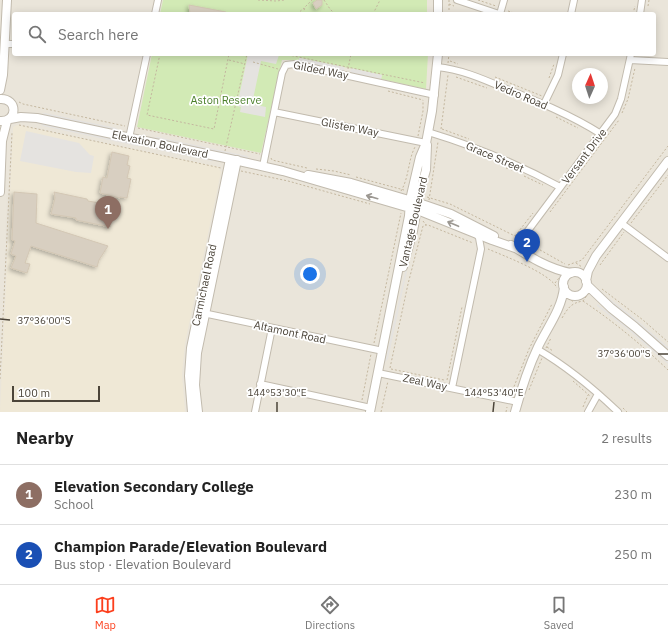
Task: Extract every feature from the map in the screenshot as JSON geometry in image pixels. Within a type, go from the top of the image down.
[{"type":"street","points":[[0,90],[10,44],[7,0]]},
{"type":"street","points":[[155,12],[158,0]]},
{"type":"street","points":[[438,0],[438,12]]},
{"type":"street","points":[[457,0],[494,12]]},
{"type":"street","points":[[501,12],[504,0]]},
{"type":"street","points":[[571,12],[574,0]]},
{"type":"street","points":[[640,12],[642,0]]},
{"type":"street","points":[[129,138],[144,56]]},
{"type":"street","name":"Vantage Boulevard","points":[[371,410],[393,301],[400,257],[413,209],[426,170],[426,142],[435,94],[438,56]]},
{"type":"street","points":[[544,104],[558,75],[563,56]]},
{"type":"street","points":[[631,57],[668,62]]},
{"type":"street","name":"Versant Drive","points":[[515,248],[611,121],[619,106],[631,57]]},
{"type":"street","name":"Gilded Way","points":[[263,166],[283,70],[286,65],[293,64],[424,93],[435,94]]},
{"type":"street","name":"Vedro Road","points":[[437,67],[456,70],[492,82],[544,104],[601,134]]},
{"type":"street","points":[[0,192],[2,141],[5,120],[13,113],[13,102],[5,89],[4,75]]},
{"type":"street","name":"Elevation Boulevard","points":[[0,99],[13,102],[22,112],[37,118]]},
{"type":"street","name":"Glisten Way","points":[[274,112],[426,142]]},
{"type":"street","name":"Elevation Boulevard","points":[[5,120],[21,117],[37,118],[284,171],[320,176],[351,183],[398,201],[413,209],[515,248]]},
{"type":"street","points":[[0,132],[2,141]]},
{"type":"street","name":"Grace Street","points":[[428,132],[486,152],[560,188]]},
{"type":"street","name":"Carmichael Road","points":[[192,412],[190,392],[190,361],[231,170],[230,159]]},
{"type":"street","points":[[515,412],[513,401],[537,349],[557,311],[563,295],[562,288],[566,277],[596,256],[624,225],[668,161]]},
{"type":"street","name":"Elevation Boulevard","points":[[413,209],[451,214],[498,238],[546,266],[561,271],[573,272]]},
{"type":"street","points":[[624,225],[668,258]]},
{"type":"street","points":[[452,388],[481,247],[477,234]]},
{"type":"street","points":[[481,247],[488,241],[492,240]]},
{"type":"street","points":[[585,292],[588,271],[596,256]]},
{"type":"street","name":"Elevation Boulevard","points":[[546,266],[562,288],[569,293],[585,292]]},
{"type":"street","points":[[573,272],[582,274],[585,292],[610,308],[635,327],[668,356]]},
{"type":"street","points":[[557,311],[569,299],[585,292]]},
{"type":"street","name":"Carmichael Road","points":[[198,412],[195,372],[201,313]]},
{"type":"street","name":"Altamont Road","points":[[201,313],[383,351]]},
{"type":"street","points":[[255,412],[272,328]]},
{"type":"street","points":[[537,349],[559,363],[597,397],[618,412]]},
{"type":"street","name":"Zeal Way","points":[[378,373],[513,401]]},
{"type":"street","points":[[260,384],[361,406],[371,410]]},
{"type":"street","points":[[588,412],[597,397]]},
{"type":"path","points":[[258,0],[285,0]]},
{"type":"path","points":[[299,12],[312,0]]},
{"type":"path","points":[[324,0],[333,12]]},
{"type":"path","points":[[374,12],[380,0]]},
{"type":"path","points":[[449,0],[449,12]]},
{"type":"path","points":[[304,12],[305,7]]},
{"type":"path","points":[[160,56],[147,115],[214,129],[229,56]]},
{"type":"path","points":[[230,159],[236,105],[247,56]]},
{"type":"path","points":[[294,56],[425,83]]},
{"type":"path","points":[[346,75],[350,56]]},
{"type":"path","points":[[548,80],[555,59]]},
{"type":"path","points":[[228,60],[245,64]]},
{"type":"path","points":[[253,62],[283,70]]},
{"type":"path","points":[[455,77],[490,89]]},
{"type":"path","points":[[541,96],[543,91]]},
{"type":"path","points":[[424,93],[423,111],[417,141],[412,153],[396,211],[401,213],[413,209],[426,225],[526,266],[562,288]]},
{"type":"path","points":[[220,101],[236,105]]},
{"type":"path","points":[[13,102],[131,127]]},
{"type":"path","points":[[551,115],[578,128]]},
{"type":"path","points":[[17,125],[288,181],[374,205]]},
{"type":"path","points":[[0,379],[12,128]]},
{"type":"path","points":[[502,166],[515,172]]},
{"type":"path","points":[[521,174],[545,186]]},
{"type":"path","points":[[597,268],[624,225],[668,175]]},
{"type":"path","points":[[361,406],[401,213]]},
{"type":"path","points":[[515,236],[533,213]]},
{"type":"path","points":[[426,225],[423,226],[408,284],[390,368],[447,381]]},
{"type":"path","points":[[585,292],[623,304],[668,342]]},
{"type":"path","points":[[585,292],[606,316],[668,370]]},
{"type":"path","points":[[506,412],[513,401],[529,349],[554,301]]},
{"type":"path","points":[[541,359],[545,361]]},
{"type":"path","points":[[381,412],[389,375]]},
{"type":"path","points":[[572,380],[588,394],[597,397]]},
{"type":"path","points":[[581,412],[588,394]]},
{"type":"shaded area","points":[[0,0],[668,0],[668,412],[0,412]]},
{"type":"shaded area","points":[[248,56],[279,56],[276,64],[261,61],[252,104],[266,107],[265,117],[240,112],[241,107],[237,106]]},
{"type":"shaded area","points":[[299,58],[344,67],[344,71],[299,62]]},
{"type":"shaded area","points":[[351,68],[382,75],[381,79],[350,73]]},
{"type":"shaded area","points":[[45,113],[116,128],[119,131],[41,114]]},
{"type":"shaded area","points":[[40,123],[142,145],[137,146],[43,126]]},
{"type":"shaded area","points":[[17,125],[218,167],[221,172],[185,343],[182,374],[185,412],[0,412],[13,127]]},
{"type":"shaded area","points":[[26,131],[79,143],[90,155],[94,156],[91,173],[76,172],[20,161]]},
{"type":"shaded area","points":[[157,137],[247,156],[250,159],[153,138]]},
{"type":"shaded area","points":[[155,148],[216,160],[211,161]]},
{"type":"shaded area","points":[[406,268],[407,271],[388,359],[385,362]]},
{"type":"shaded area","points":[[606,299],[610,299],[632,316],[668,347],[668,349],[636,322]]},
{"type":"shaded area","points":[[597,304],[636,333],[668,362],[668,364],[626,328],[597,306]]},
{"type":"green space","points":[[163,0],[427,0],[427,12],[160,12]]},
{"type":"green space","name":"Aston Reserve","points":[[152,56],[428,56],[426,89],[381,79],[382,75],[300,58],[299,62],[282,60],[261,153],[137,127]]},
{"type":"building","points":[[317,0],[322,0],[322,5],[316,9],[313,3]]},
{"type":"building","points":[[189,5],[226,12],[190,12]]},
{"type":"building","points":[[112,152],[129,156],[127,165],[130,166],[127,178],[131,179],[127,198],[120,198],[100,193],[103,177],[107,178]]},
{"type":"building","points":[[14,192],[37,194],[36,223],[108,246],[99,260],[97,267],[31,246],[25,263],[30,264],[27,273],[11,268],[16,256],[11,254],[15,241],[12,240]]},
{"type":"building","points":[[54,192],[87,199],[88,201],[112,205],[109,220],[110,227],[76,220],[76,218],[51,214],[55,198]]},
{"type":"place","name":"Elevation Secondary College","points":[[108,229]]},
{"type":"place","name":"Champion Parade/Elevation Boulevard","points":[[527,262]]}]
